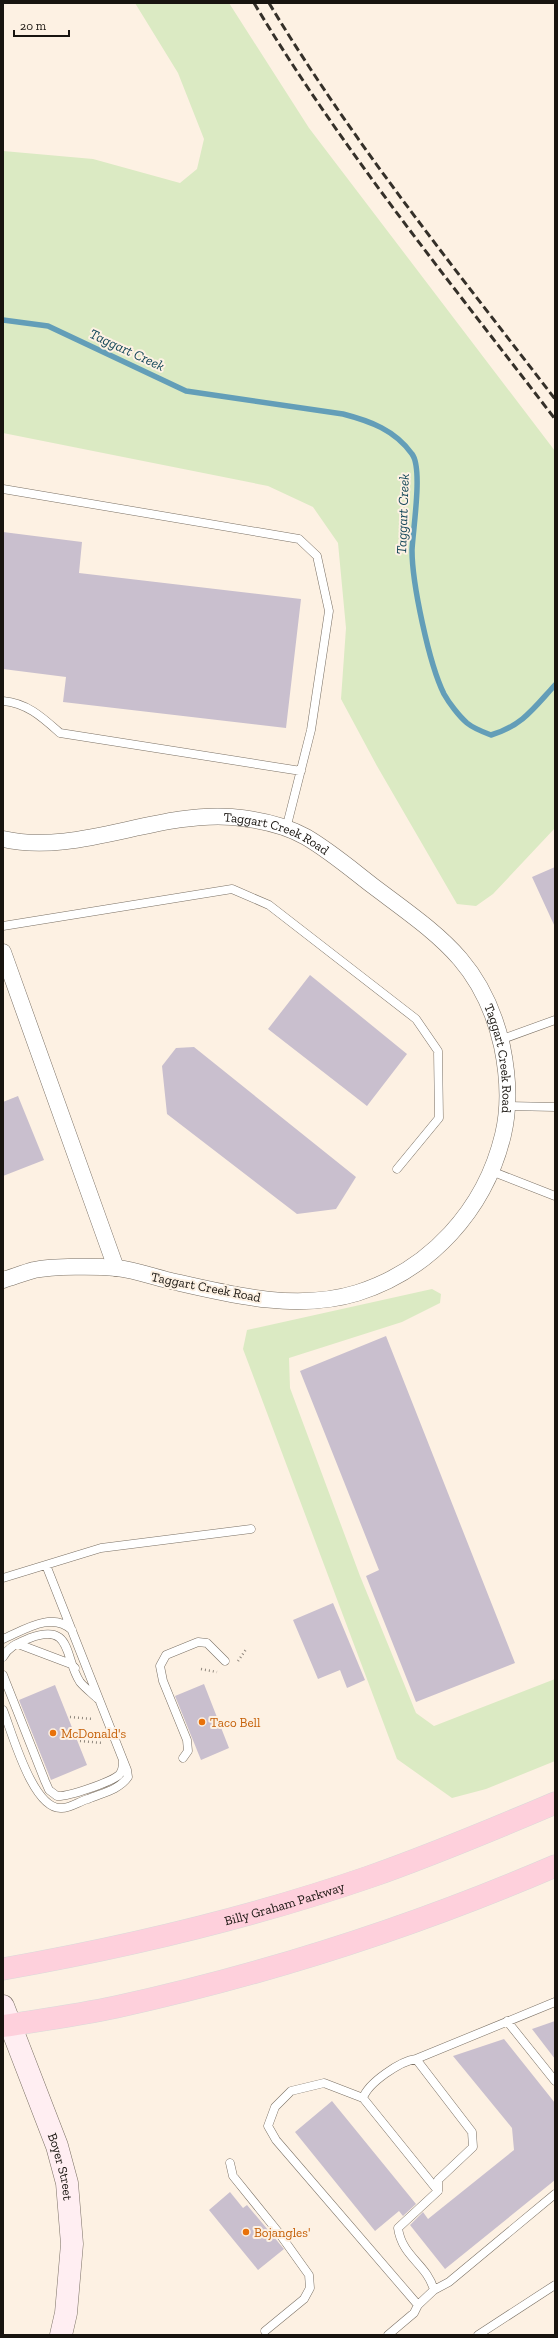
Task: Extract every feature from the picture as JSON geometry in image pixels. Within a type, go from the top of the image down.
[{"type":"highway","name":"Billy Graham Parkway","points":[[3,1969],[102,1951],[280,1905],[370,1877],[555,1803]]},
{"type":"highway","points":[[6,2019],[115,2007],[296,1960],[389,1931],[555,1866]]},
{"type":"main road","name":"Boyer Street","points":[[6,2019],[57,2146],[67,2183],[72,2244],[66,2313],[61,2335]]},
{"type":"street","name":"Taggart Creek Road","points":[[3,839],[38,842],[77,839],[163,821],[199,817],[233,817],[286,829],[304,836],[437,935],[461,959],[478,981],[488,1002],[500,1040],[506,1066],[506,1106],[504,1131],[484,1188],[466,1217],[443,1242],[416,1265],[387,1282],[356,1293],[332,1299],[292,1301],[254,1298],[116,1268],[35,1270],[3,1280]]},
{"type":"street","points":[[3,952],[116,1268]]},
{"type":"lane","points":[[3,489],[299,539],[317,556],[329,611],[311,730],[286,829]]},
{"type":"lane","points":[[3,701],[16,702],[37,712],[60,733],[301,771]]},
{"type":"lane","points":[[3,926],[232,889],[269,905],[416,1019],[438,1051],[439,1118],[397,1169]]},
{"type":"lane","points":[[500,1040],[555,1020]]},
{"type":"lane","points":[[506,1106],[555,1107]]},
{"type":"lane","points":[[491,1171],[555,1196]]},
{"type":"lane","points":[[3,1578],[101,1548],[251,1529]]},
{"type":"lane","points":[[3,1710],[32,1784],[39,1797],[50,1806],[62,1808],[117,1788],[128,1777],[118,1745],[46,1564]]},
{"type":"lane","points":[[3,1639],[53,1621],[65,1623],[74,1632]]},
{"type":"lane","points":[[3,1657],[7,1650],[17,1644],[42,1634],[55,1635],[62,1639],[68,1649],[80,1682],[100,1701]]},
{"type":"lane","points":[[183,1758],[188,1751],[187,1740],[160,1666],[166,1655],[198,1642],[207,1643],[225,1661]]},
{"type":"lane","points":[[17,1644],[64,1662],[75,1669]]},
{"type":"lane","points":[[3,1675],[49,1790],[57,1796],[72,1794],[114,1778],[122,1770],[123,1760]]},
{"type":"lane","points":[[363,2098],[366,2090],[405,2060],[416,2059],[555,2002]]},
{"type":"lane","points":[[507,2021],[555,2081]]},
{"type":"lane","points":[[416,2059],[472,2132],[473,2147],[438,2180],[438,2191],[398,2228],[400,2242],[432,2280],[434,2290]]},
{"type":"lane","points":[[418,2305],[276,2140],[268,2126],[275,2107],[291,2091],[324,2083],[363,2098],[438,2191]]},
{"type":"lane","points":[[230,2163],[233,2176],[279,2233],[309,2275],[310,2288],[304,2299],[265,2331]]},
{"type":"lane","points":[[388,2335],[414,2313],[418,2305],[434,2290],[449,2282],[555,2194]]},
{"type":"lane","points":[[478,2335],[555,2285]]},
{"type":"path","points":[[70,1717],[108,1720]]},
{"type":"path","points":[[80,1741],[118,1745]]},
{"type":"green space","points":[[135,3],[229,3],[309,128],[555,451],[555,828],[493,894],[476,906],[457,904],[377,766],[341,699],[346,628],[338,543],[313,507],[268,486],[3,433],[3,151],[93,159],[180,183],[197,169],[204,139],[178,73]]},
{"type":"green space","points":[[432,1289],[441,1294],[440,1303],[402,1322],[289,1358],[290,1388],[360,1576],[416,1713],[434,1726],[555,1679],[555,1761],[486,1789],[452,1798],[397,1759],[243,1349],[247,1330]]},
{"type":"building","points":[[3,532],[82,542],[79,573],[301,599],[286,728],[63,702],[66,677],[3,669]]},
{"type":"building","points":[[555,867],[555,927],[532,877]]},
{"type":"building","points":[[310,975],[407,1054],[367,1106],[268,1029]]},
{"type":"building","points":[[194,1047],[356,1177],[336,1209],[297,1214],[167,1114],[162,1066],[176,1048]]},
{"type":"building","points":[[18,1096],[44,1160],[3,1176],[3,1102]]},
{"type":"building","points":[[386,1336],[515,1663],[416,1702],[366,1576],[379,1570],[300,1371]]},
{"type":"building","points":[[333,1603],[365,1680],[347,1688],[340,1670],[318,1679],[293,1620]]},
{"type":"building","name":"Taco Bell","points":[[204,1684],[229,1748],[201,1760],[175,1696]]},
{"type":"building","name":"McDonald's","points":[[55,1685],[87,1765],[51,1780],[19,1700]]},
{"type":"building","points":[[555,2021],[555,2059],[532,2029]]},
{"type":"building","points":[[504,2039],[555,2103],[555,2180],[445,2269],[410,2225],[423,2212],[428,2219],[514,2150],[512,2128],[453,2056]]},
{"type":"building","points":[[332,2101],[416,2204],[403,2216],[399,2211],[375,2231],[295,2132]]},
{"type":"building","name":"Bojangles'","points":[[230,2192],[243,2208],[247,2205],[284,2249],[258,2270],[209,2210]]},
{"type":"waterway","name":"Taggart Creek","points":[[3,320],[48,326],[186,391],[343,414],[372,423],[390,433],[405,446],[412,454],[415,461],[417,485],[412,550],[415,582],[427,644],[438,681],[444,694],[467,723],[491,735],[511,727],[527,715],[555,685]]},
{"type":"railway","points":[[254,3],[288,58],[360,163],[398,215],[555,419]]},
{"type":"railway","points":[[269,3],[301,55],[370,156],[443,254],[555,399]]},
{"type":"place","name":"Taco Bell","points":[[202,1722]]},
{"type":"place","name":"McDonald's","points":[[53,1733]]},
{"type":"place","name":"Bojangles'","points":[[246,2232]]}]
